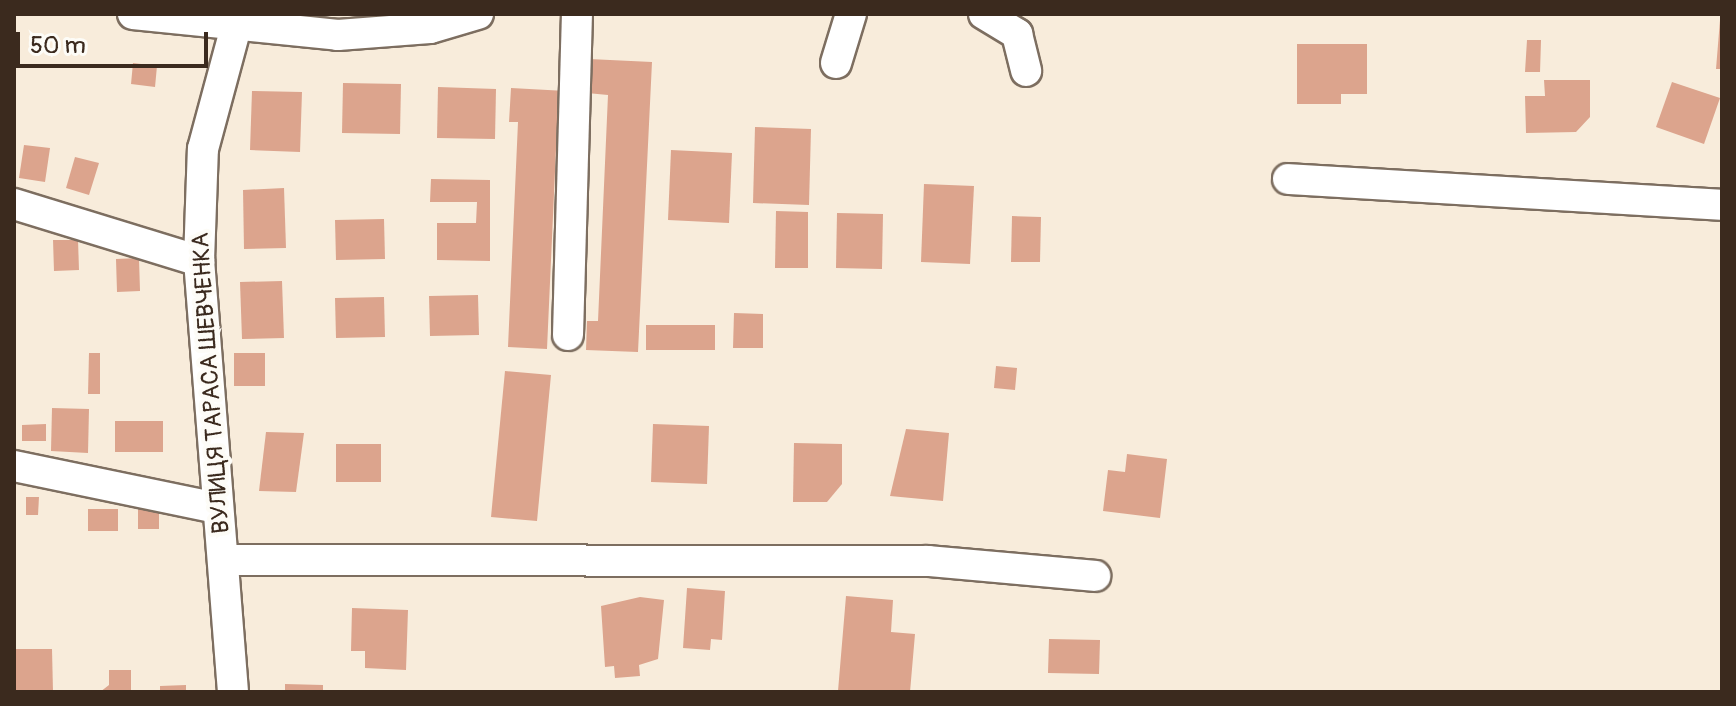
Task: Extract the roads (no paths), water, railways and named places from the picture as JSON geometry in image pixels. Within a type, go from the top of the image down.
[{"type":"street","points":[[133,14],[235,30],[338,35],[430,28],[478,14]]},
{"type":"street","points":[[568,335],[577,14]]},
{"type":"street","points":[[836,63],[851,14]]},
{"type":"street","points":[[984,14],[1017,34],[1026,71]]},
{"type":"street","name":"ВУЛИЦЯ ТАРАСА ШЕВЧЕНКА","points":[[233,692],[199,261],[203,149],[235,30]]},
{"type":"street","points":[[1288,179],[1722,205]]},
{"type":"street","points":[[14,204],[199,261]]},
{"type":"street","points":[[14,466],[217,508]]},
{"type":"street","points":[[223,560],[928,561],[1095,576]]}]
